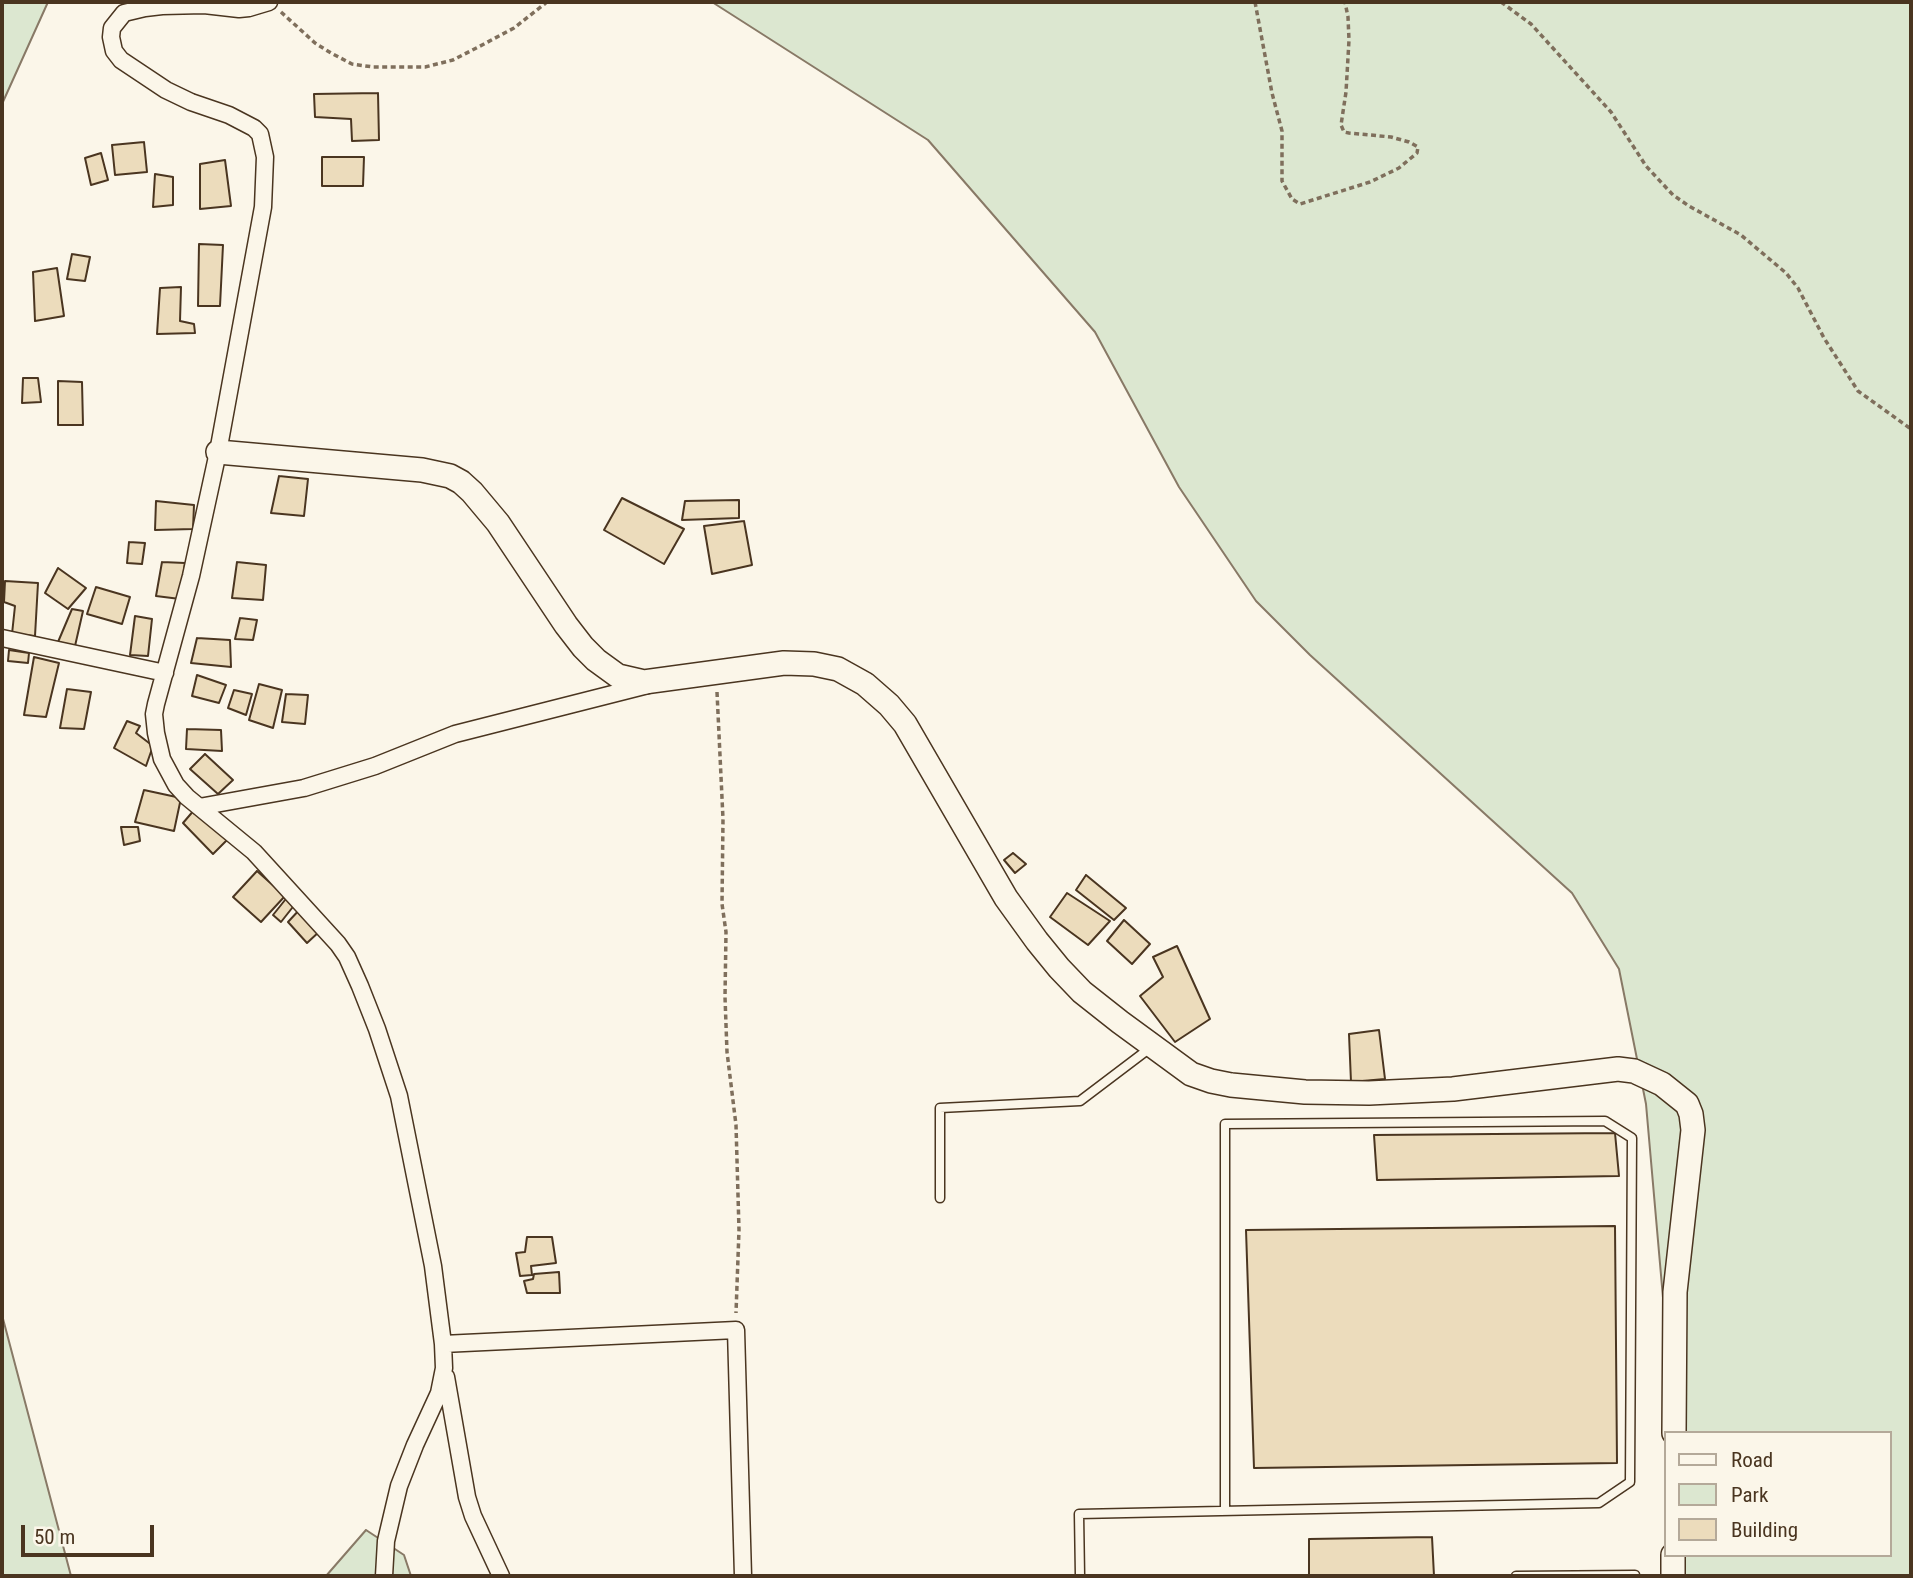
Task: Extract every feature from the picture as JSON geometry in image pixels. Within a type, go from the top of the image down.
[{"type":"street","points":[[269,2],[239,9],[204,5],[162,6],[124,13],[112,28],[114,51],[130,65],[166,90],[254,128],[262,141],[265,171],[262,207],[218,452],[191,576],[154,714],[156,733],[162,759],[176,785],[254,852],[323,926],[347,957],[377,1029],[399,1096],[433,1266],[444,1368],[467,1497],[501,1576]]},
{"type":"street","points":[[218,452],[422,470],[450,476],[472,492],[490,513],[583,647],[618,676],[644,681],[784,663],[814,664],[838,669],[864,684],[905,724],[1006,898],[1059,968],[1082,992],[1191,1074],[1211,1081],[1252,1088],[1306,1092],[1369,1093],[1453,1089],[1619,1069],[1634,1071],[1662,1084],[1687,1104],[1693,1130],[1675,1292],[1674,1431]]},
{"type":"street","points":[[2,638],[165,673]]},
{"type":"street","points":[[199,807],[304,788],[375,766],[455,734],[680,678]]},
{"type":"street","points":[[443,1344],[736,1329],[743,1576]]},
{"type":"street","points":[[384,1576],[386,1541],[399,1486],[439,1393],[444,1368]]},
{"type":"street","points":[[1673,1557],[1673,1576]]},
{"type":"lane","points":[[940,1198],[940,1108],[1080,1101],[1152,1047]]},
{"type":"lane","points":[[1080,1576],[1079,1514],[1225,1511],[1599,1503],[1630,1482],[1632,1138],[1605,1121],[1225,1124],[1225,1511]]},
{"type":"lane","points":[[1516,1576],[1635,1576]]},
{"type":"path","points":[[269,2],[315,43],[352,64],[425,67],[453,60],[514,28],[547,2]]},
{"type":"path","points":[[1255,2],[1282,131],[1282,181],[1292,199],[1300,204],[1370,182],[1399,168],[1417,153],[1418,147],[1409,142],[1391,137],[1345,132],[1341,125],[1349,40],[1345,2]]},
{"type":"path","points":[[1502,2],[1531,24],[1611,112],[1646,166],[1672,195],[1741,234],[1786,273],[1798,288],[1824,338],[1858,391],[1911,429]]},
{"type":"path","points":[[716,673],[723,819],[725,1011],[736,1125],[739,1217],[736,1329]]},
{"type":"green space","points":[[2,2],[48,2],[2,104]]},
{"type":"green space","points":[[712,2],[1911,2],[1911,1576],[1678,1576],[1677,1557],[1892,1557],[1892,1431],[1672,1431],[1671,1389],[1646,1104],[1619,969],[1572,893],[1310,655],[1256,601],[1179,487],[1095,332],[928,140]]},
{"type":"green space","points":[[2,1315],[71,1576],[2,1576]]},
{"type":"green space","points":[[366,1530],[404,1555],[411,1576],[326,1576]]},
{"type":"building","points":[[378,93],[379,140],[352,141],[351,119],[315,117],[314,94]]},
{"type":"building","points":[[144,142],[147,172],[115,175],[112,145]]},
{"type":"building","points":[[101,153],[108,180],[91,185],[85,158]]},
{"type":"building","points":[[322,157],[364,157],[363,186],[322,186]]},
{"type":"building","points":[[225,160],[231,206],[200,209],[200,164]]},
{"type":"building","points":[[155,174],[173,177],[173,205],[153,207]]},
{"type":"building","points":[[199,244],[223,245],[220,306],[198,306]]},
{"type":"building","points":[[72,254],[90,257],[85,281],[67,279]]},
{"type":"building","points":[[57,268],[64,316],[35,321],[33,272]]},
{"type":"building","points":[[181,287],[180,321],[194,324],[195,333],[157,334],[160,288]]},
{"type":"building","points":[[23,378],[38,378],[41,402],[22,403]]},
{"type":"building","points":[[58,381],[82,382],[83,425],[58,425]]},
{"type":"building","points":[[279,476],[308,479],[304,516],[271,513]]},
{"type":"building","points":[[622,498],[684,529],[664,564],[604,530]]},
{"type":"building","points":[[739,500],[739,518],[682,520],[685,501]]},
{"type":"building","points":[[156,501],[194,505],[193,529],[155,530]]},
{"type":"building","points":[[744,521],[752,565],[712,574],[704,526]]},
{"type":"building","points":[[129,542],[145,543],[142,564],[127,563]]},
{"type":"building","points":[[162,562],[185,563],[180,599],[156,596]]},
{"type":"building","points":[[237,562],[266,565],[263,600],[232,598]]},
{"type":"building","points":[[58,568],[86,588],[68,609],[45,593]]},
{"type":"building","points":[[5,581],[38,583],[35,636],[12,634],[15,606],[4,602]]},
{"type":"building","points":[[96,587],[130,597],[122,624],[87,614]]},
{"type":"building","points":[[72,609],[83,611],[75,646],[58,642]]},
{"type":"building","points":[[135,616],[152,619],[148,656],[130,655]]},
{"type":"building","points":[[240,618],[257,620],[253,640],[235,639]]},
{"type":"building","points":[[197,638],[230,640],[231,667],[191,663]]},
{"type":"building","points":[[9,650],[29,653],[28,663],[8,661]]},
{"type":"building","points":[[34,657],[59,663],[46,717],[24,715]]},
{"type":"building","points":[[197,675],[226,685],[219,703],[192,696]]},
{"type":"building","points":[[259,684],[282,690],[273,728],[249,720]]},
{"type":"building","points":[[67,689],[91,692],[84,729],[60,728]]},
{"type":"building","points":[[234,690],[252,694],[246,715],[228,708]]},
{"type":"building","points":[[286,694],[308,695],[305,724],[282,722]]},
{"type":"building","points":[[127,721],[140,726],[136,733],[153,746],[146,766],[114,748]]},
{"type":"building","points":[[187,729],[221,730],[222,751],[186,749]]},
{"type":"building","points":[[205,754],[233,780],[218,794],[190,769]]},
{"type":"building","points":[[144,790],[181,798],[174,831],[135,822]]},
{"type":"building","points":[[195,809],[227,840],[213,854],[183,823]]},
{"type":"building","points":[[121,827],[138,827],[140,841],[124,845]]},
{"type":"building","points":[[1013,853],[1026,864],[1015,873],[1004,860]]},
{"type":"building","points":[[257,871],[285,896],[261,922],[233,897]]},
{"type":"building","points":[[1086,875],[1126,908],[1114,920],[1076,890]]},
{"type":"building","points":[[1067,893],[1110,921],[1088,945],[1050,917]]},
{"type":"building","points":[[289,895],[296,903],[281,922],[273,915]]},
{"type":"building","points":[[301,908],[321,930],[307,943],[288,922]]},
{"type":"building","points":[[1124,920],[1150,944],[1132,964],[1107,941]]},
{"type":"building","points":[[1177,946],[1210,1019],[1175,1042],[1140,996],[1163,977],[1153,957]]},
{"type":"building","points":[[1379,1030],[1385,1079],[1351,1082],[1349,1034]]},
{"type":"building","points":[[1615,1133],[1619,1176],[1377,1180],[1374,1135]]},
{"type":"building","points":[[1615,1226],[1617,1463],[1254,1468],[1246,1230]]},
{"type":"building","points":[[527,1237],[552,1237],[556,1263],[531,1266],[532,1275],[520,1276],[516,1253],[525,1252]]},
{"type":"building","points":[[559,1272],[560,1293],[527,1293],[524,1281],[533,1279],[534,1274]]},
{"type":"building","points":[[1432,1537],[1434,1576],[1309,1576],[1309,1539]]}]
